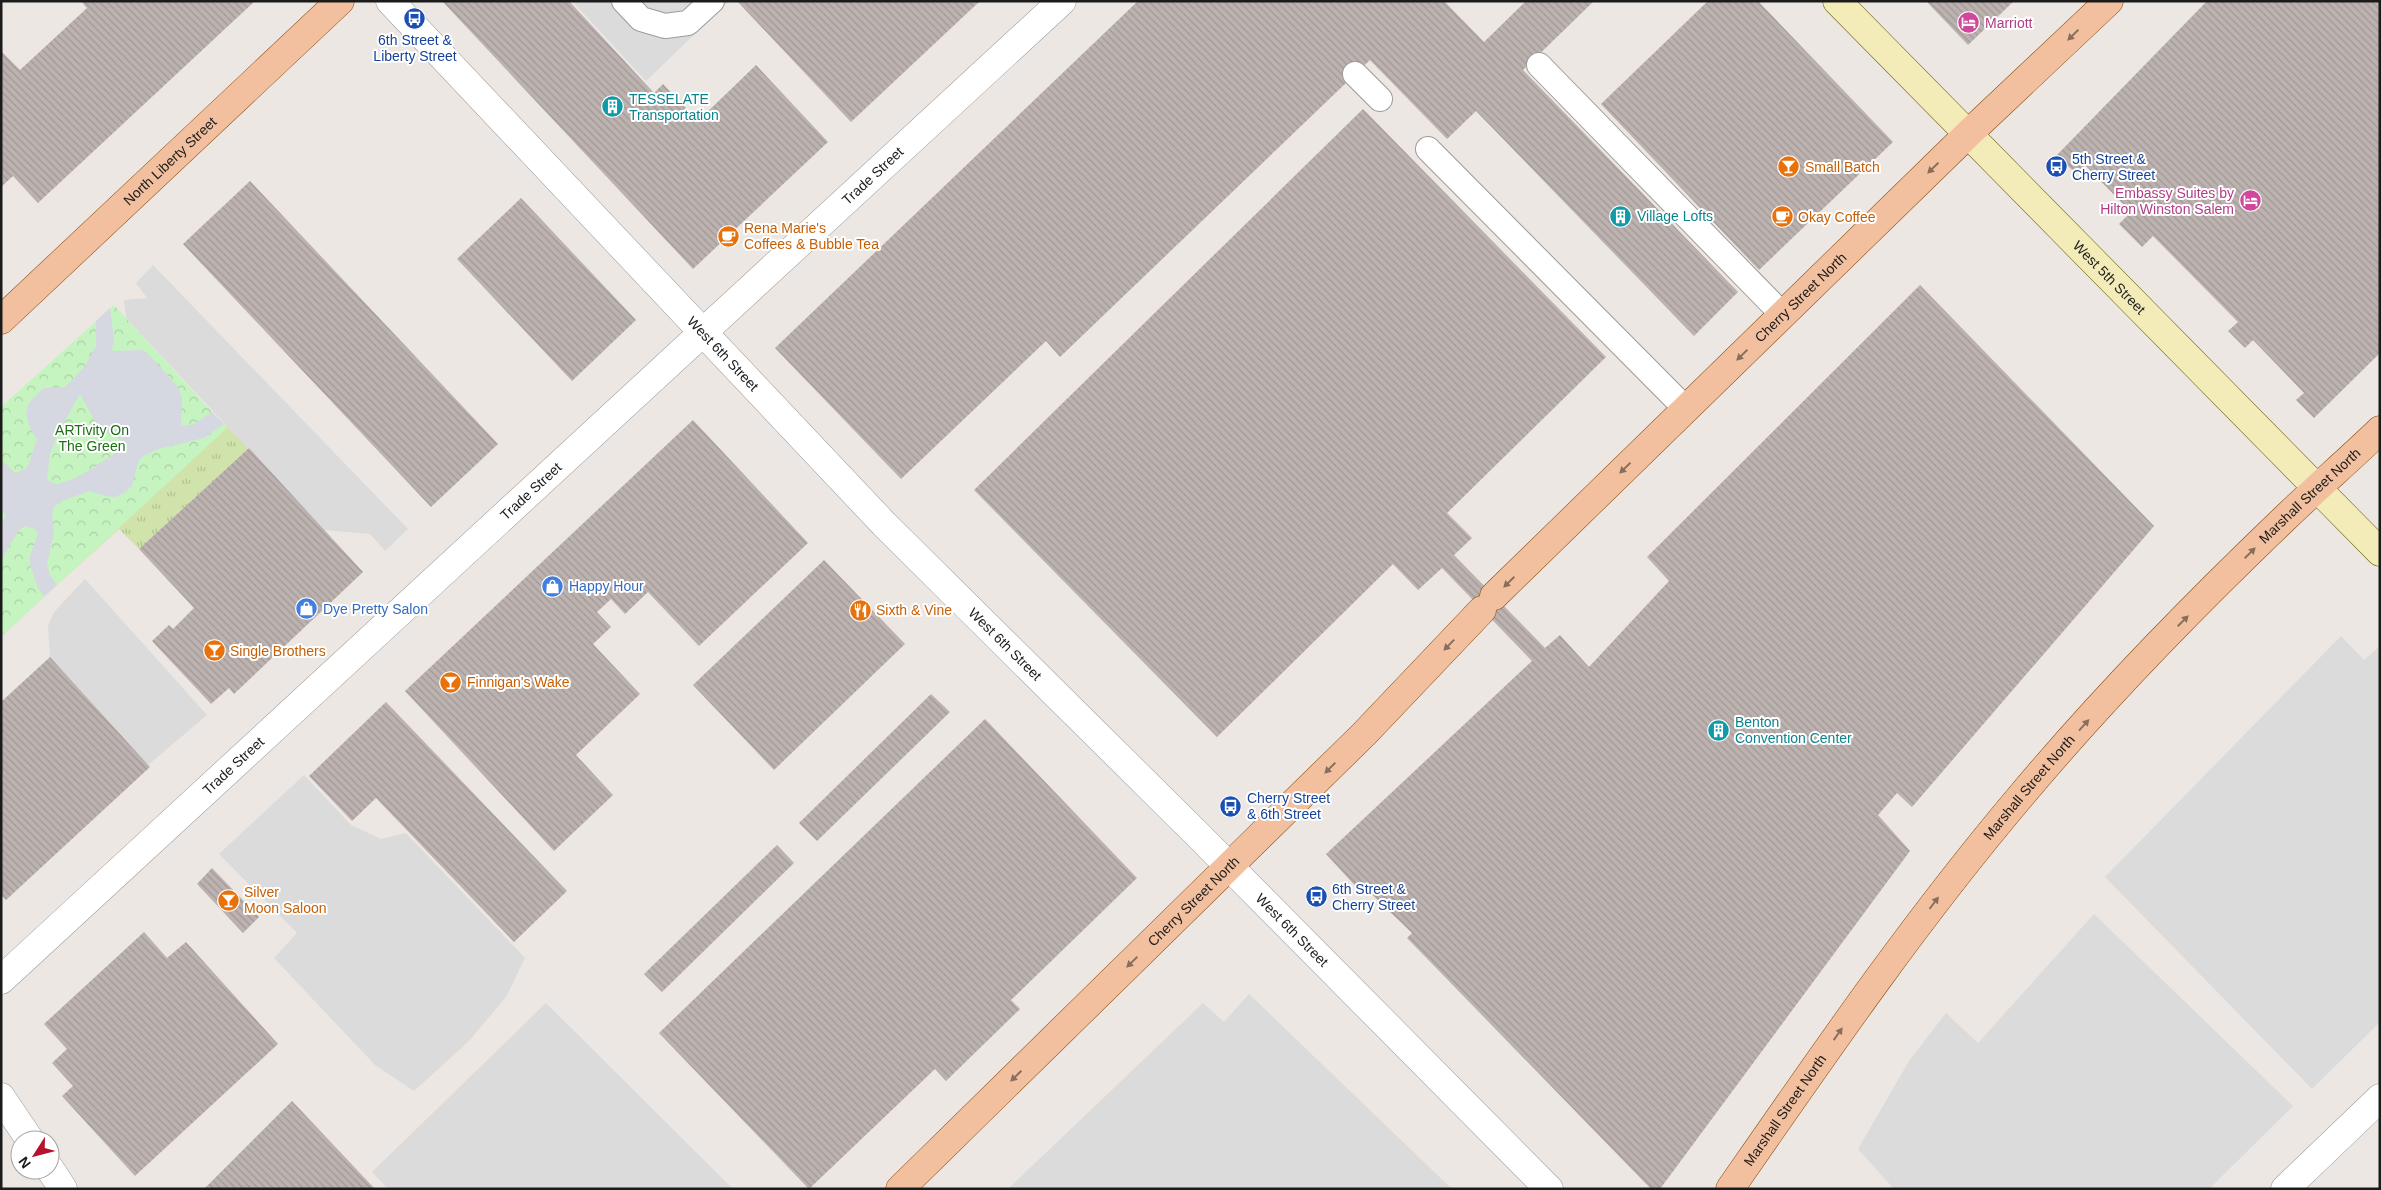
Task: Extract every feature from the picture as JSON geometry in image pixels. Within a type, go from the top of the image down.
[{"type":"main road","name":"North Liberty Street","points":[[1,320],[340,1]]},
{"type":"main road","name":"West 5th Street","points":[[1837,1],[2380,552]]},
{"type":"main road","name":"Cherry Street North","points":[[900,1189],[1364,734],[1488,603],[1968,134],[2108,1]]},
{"type":"main road","name":"Marshall Street North","points":[[1730,1189],[1875,981],[1940,896],[2021,796],[2150,654],[2317,489],[2380,430]]},
{"type":"street","name":"West 6th Street","points":[[390,1],[884,524],[1549,1189]]},
{"type":"street","name":"Trade Street","points":[[1,980],[1062,1]]},
{"type":"street","points":[[1,1097],[23,1130]]},
{"type":"street","points":[[2285,1189],[2380,1098]]},
{"type":"lane","points":[[624,1],[641,19],[665,26],[688,23],[712,1]]},
{"type":"lane","points":[[1539,65],[1783,315]]},
{"type":"lane","points":[[1428,148],[1686,409]]},
{"type":"green space","name":"ARTivity On The Green","points":[[114,305],[227,428],[1,637],[1,407]]},
{"type":"green space","points":[[224,424],[249,448],[139,549],[119,529],[57,585]]},
{"type":"shaded area","points":[[572,1],[729,1],[646,81]]},
{"type":"shaded area","points":[[153,265],[408,529],[385,551],[370,534],[324,530],[126,318],[124,300],[147,298],[136,283]]},
{"type":"shaded area","points":[[110,308],[114,338],[112,351],[143,350],[178,387],[182,397],[181,426],[194,424],[212,412],[224,424],[204,438],[159,449],[145,455],[139,460],[132,486],[124,493],[115,497],[90,491],[62,501],[54,507],[52,515],[54,534],[47,564],[50,575],[57,585],[44,597],[38,588],[30,565],[30,556],[38,534],[35,529],[25,526],[19,530],[1,560],[1,527],[6,515],[1,509],[1,459],[15,473],[27,468],[37,439],[30,428],[26,415],[28,404],[43,388],[65,387],[84,367],[96,346],[96,321]],"holes":[[[80,394],[97,425],[128,445],[80,476],[58,484],[52,483],[47,479],[50,454],[59,431]]]},
{"type":"shaded area","points":[[85,579],[207,715],[148,765],[50,657],[48,626],[54,612]]},
{"type":"shaded area","points":[[2341,636],[2364,660],[2380,646],[2380,1022],[2312,1089],[2105,877]]},
{"type":"shaded area","points":[[304,775],[351,825],[381,839],[406,833],[525,958],[506,997],[468,1042],[414,1091],[375,1065],[274,958],[297,933],[219,854]]},
{"type":"shaded area","points":[[2094,914],[2293,1106],[2209,1189],[1894,1189],[1858,1149],[1909,1061],[1946,1013],[1978,1043]]},
{"type":"shaded area","points":[[1249,994],[1452,1189],[1008,1189],[1203,1003],[1224,1022]]},
{"type":"shaded area","points":[[546,1003],[733,1189],[388,1189],[372,1172]]},
{"type":"building","points":[[81,1],[255,1],[38,203],[13,176],[1,187],[1,51],[20,70],[87,8]]},
{"type":"building","points":[[442,1],[569,1],[654,93],[663,84],[698,121],[756,65],[828,142],[693,269]]},
{"type":"building","points":[[737,1],[980,1],[851,122]]},
{"type":"building","points":[[1138,1],[1444,1],[1484,42],[1526,1],[1594,1],[1523,70],[1738,292],[1694,336],[1476,111],[1447,139],[1370,60],[1060,357],[1046,341],[901,479],[775,348]]},
{"type":"building","points":[[1708,1],[1758,1],[1893,142],[1759,270],[1601,104]]},
{"type":"building","name":"Marriott","points":[[1926,1],[2014,1],[1968,45]]},
{"type":"building","name":"Embassy Suites by Hilton Winston Salem","points":[[2207,1],[2380,1],[2380,353],[2314,418],[2296,400],[2304,393],[2253,340],[2245,348],[2228,331],[2238,322],[2153,236],[2142,247],[2119,224],[2131,212],[2085,165],[2076,174],[2057,155]]},
{"type":"building","name":"Benton Convention Center","points":[[1363,109],[1606,357],[1447,513],[1472,538],[1454,555],[1545,648],[1560,635],[1589,667],[1669,581],[1647,557],[1920,285],[2154,526],[1912,807],[1897,793],[1878,815],[1910,851],[1660,1189],[1651,1189],[1407,938],[1412,933],[1363,886],[1359,890],[1326,854],[1532,661],[1442,568],[1418,590],[1393,564],[1217,737],[974,490]]},
{"type":"building","points":[[250,181],[498,444],[431,507],[183,244]]},
{"type":"building","points":[[521,198],[636,320],[572,381],[457,259]]},
{"type":"building","points":[[693,420],[808,543],[699,646],[648,592],[625,614],[611,599],[597,612],[611,627],[593,644],[640,694],[576,755],[613,795],[554,851],[405,691]]},
{"type":"building","points":[[249,448],[363,572],[234,694],[229,688],[211,704],[152,641],[169,625],[173,629],[194,608],[139,549]]},
{"type":"building","points":[[824,560],[905,644],[774,770],[693,685]]},
{"type":"building","points":[[50,657],[150,767],[6,900],[1,895],[1,702]]},
{"type":"building","points":[[931,694],[950,712],[817,841],[799,823]]},
{"type":"building","points":[[386,702],[567,891],[514,942],[376,798],[352,821],[309,776]]},
{"type":"building","points":[[985,719],[1137,878],[1011,1000],[1020,1009],[946,1081],[935,1069],[809,1189],[659,1033]]},
{"type":"building","points":[[777,845],[794,863],[662,992],[644,974]]},
{"type":"building","name":"Silver Moon Saloon","points":[[212,868],[259,917],[243,933],[197,884]]},
{"type":"building","points":[[144,932],[167,958],[186,942],[278,1044],[135,1176],[62,1096],[73,1086],[52,1063],[67,1049],[44,1024]]},
{"type":"building","points":[[292,1101],[375,1189],[204,1189]]},
{"type":"place","name":"6th Street & Liberty Street","points":[[415,18]]},
{"type":"place","name":"Marriott","points":[[1969,23]]},
{"type":"place","name":"TESSELATE Transportation","points":[[613,107]]},
{"type":"place","name":"Small Batch","points":[[1789,167]]},
{"type":"place","name":"5th Street & Cherry Street","points":[[2056,167]]},
{"type":"place","name":"Embassy Suites by Hilton Winston Salem","points":[[2250,201]]},
{"type":"place","name":"Village Lofts","points":[[1621,216]]},
{"type":"place","name":"Okay Coffee","points":[[1782,217]]},
{"type":"place","name":"Rena Marie's Coffees & Bubble Tea","points":[[728,236]]},
{"type":"place","name":"Happy Hour","points":[[553,586]]},
{"type":"place","name":"Dye Pretty Salon","points":[[307,609]]},
{"type":"place","name":"Sixth & Vine","points":[[860,610]]},
{"type":"place","name":"Single Brothers","points":[[214,651]]},
{"type":"place","name":"Finnigan's Wake","points":[[451,682]]},
{"type":"place","name":"Benton Convention Center","points":[[1719,730]]},
{"type":"place","name":"Cherry Street & 6th Street","points":[[1231,806]]},
{"type":"place","name":"6th Street & Cherry Street","points":[[1316,897]]},
{"type":"place","name":"Silver Moon Saloon","points":[[228,900]]}]
